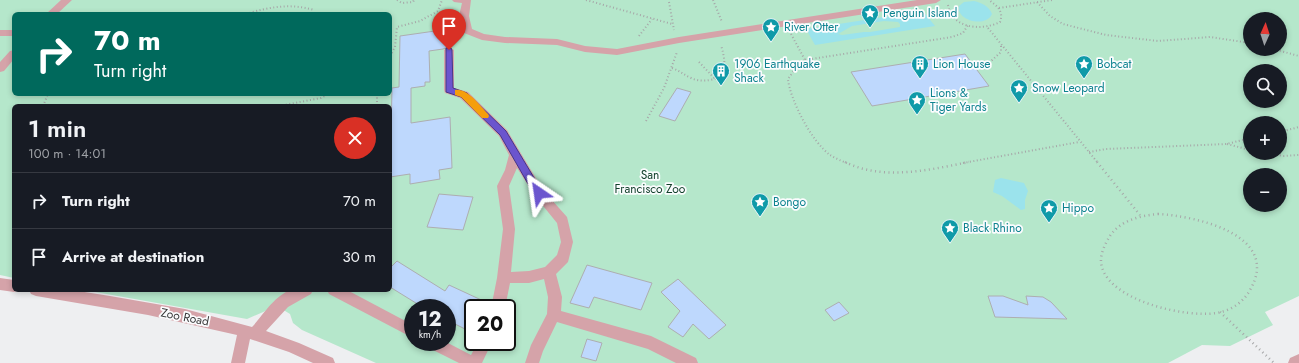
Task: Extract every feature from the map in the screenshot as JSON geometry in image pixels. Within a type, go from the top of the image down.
[{"type":"street","points":[[53,12],[67,0]]},
{"type":"street","points":[[457,0],[467,1],[464,16],[468,31],[482,37],[505,40],[556,42],[585,49],[617,52],[679,40],[936,0]]},
{"type":"street","points":[[0,33],[12,33]]},
{"type":"street","points":[[449,50],[449,90],[464,95],[503,133],[539,193],[563,221],[567,242],[562,258],[549,272],[529,277],[504,278]]},
{"type":"street","points":[[0,68],[12,55]]},
{"type":"street","points":[[500,299],[504,278],[509,228],[503,186],[511,170],[515,155]]},
{"type":"street","points":[[532,363],[536,350],[554,315],[555,297],[549,272]]},
{"type":"street","points":[[0,284],[12,286]]},
{"type":"street","name":"Zoo Road","points":[[47,292],[179,315],[250,332],[279,341],[309,358],[328,363]]},
{"type":"street","points":[[238,363],[250,332],[281,303],[301,292]]},
{"type":"street","points":[[338,292],[404,327]]},
{"type":"street","points":[[554,315],[651,343],[691,363]]},
{"type":"street","points":[[450,351],[474,363],[481,351]]},
{"type":"street","points":[[1295,363],[1299,361]]},
{"type":"path","points":[[397,0],[402,3],[413,2],[414,0]]},
{"type":"path","points":[[392,52],[395,47],[398,27],[420,21],[438,11],[442,0]]},
{"type":"path","points":[[586,0],[672,24]]},
{"type":"path","points":[[672,68],[681,71],[692,79],[703,81],[716,79],[723,72],[725,61],[722,34],[713,0]]},
{"type":"path","points":[[949,2],[948,6],[950,14],[957,21],[968,26],[988,28],[996,25],[1002,19],[999,8],[989,0]]},
{"type":"path","points":[[999,8],[1052,0]]},
{"type":"path","points":[[646,121],[658,102],[672,68],[679,40],[672,24],[669,2]]},
{"type":"path","points":[[1037,2],[1050,16],[1063,24],[1106,35],[1158,41],[1217,38],[1243,42]]},
{"type":"path","points":[[253,12],[270,7],[287,5],[304,6],[314,10]]},
{"type":"path","points":[[786,24],[805,60]]},
{"type":"path","points":[[968,26],[963,33],[952,37],[805,60],[795,69],[788,79],[789,90],[812,136],[830,155],[858,168],[893,173],[927,170],[1080,142]]},
{"type":"path","points":[[988,28],[1140,215]]},
{"type":"path","points":[[976,68],[990,62],[996,57],[1001,52],[1002,44]]},
{"type":"path","points":[[1287,53],[1299,56]]},
{"type":"path","points":[[699,62],[716,79]]},
{"type":"path","points":[[290,104],[324,96]]},
{"type":"path","points":[[1287,130],[1299,127]]},
{"type":"path","points":[[1088,152],[1106,149],[1227,144],[1243,140]]},
{"type":"path","points":[[1227,144],[1243,148]]},
{"type":"path","points":[[1287,156],[1299,155]]},
{"type":"path","points":[[1176,214],[1210,223],[1225,229],[1240,238],[1251,250],[1258,261],[1258,274],[1254,286],[1246,297],[1234,306],[1220,312],[1203,314],[1185,314],[1164,310],[1123,292],[1109,281],[1103,272],[1101,264],[1103,250],[1108,237],[1115,228],[1126,220],[1140,215],[1176,214]]},
{"type":"path","points":[[1220,312],[1274,363]]},
{"type":"green space","name":"San Francisco Zoo","points":[[0,0],[1299,0],[1299,296],[1265,312],[1273,325],[1230,346],[1202,345],[1168,363],[376,363],[302,330],[293,323],[290,314],[277,306],[247,319],[95,292],[392,292],[392,104],[12,104],[12,278],[0,275]]},
{"type":"water","points":[[974,1],[989,9],[992,14],[989,18],[978,22],[962,16],[959,11],[959,6],[964,2]]},
{"type":"water","points":[[923,11],[935,26],[815,45],[806,29]],"holes":[[[884,21],[898,22],[900,27],[870,32],[842,35],[838,34],[852,26]]]},
{"type":"water","points":[[1001,178],[1024,183],[1028,191],[1025,200],[1025,209],[1021,210],[1002,196],[993,192],[995,180]]},
{"type":"building","points":[[449,29],[450,46],[443,49],[429,51],[430,82],[425,82],[425,86],[411,88],[411,123],[450,117],[452,168],[439,170],[440,179],[410,184],[410,174],[392,177],[392,88],[399,87],[400,36]]},
{"type":"building","name":"Lion House","points":[[965,54],[989,86],[872,106],[851,72]]},
{"type":"building","points":[[677,88],[691,92],[675,121],[659,116]]},
{"type":"building","points":[[439,194],[473,197],[463,230],[427,227]]},
{"type":"building","points":[[397,261],[445,291],[449,285],[479,299],[464,299],[464,328],[456,324],[456,299],[409,299],[392,288],[392,266]]},
{"type":"building","points":[[587,265],[652,283],[641,310],[594,297],[589,308],[570,303]]},
{"type":"building","points":[[678,279],[726,325],[709,339],[693,324],[683,337],[668,327],[680,311],[661,292]]},
{"type":"building","points":[[988,296],[1003,296],[1028,305],[1026,296],[1043,297],[1051,302],[1067,319],[995,317]]},
{"type":"building","points":[[839,302],[849,313],[834,321],[825,310]]},
{"type":"building","points":[[587,339],[602,343],[596,361],[581,357]]},
{"type":"slow traffic","points":[[458,93],[464,95],[485,116]]},
{"type":"place","name":"Penguin Island","points":[[870,28]]},
{"type":"place","name":"River Otter","points":[[771,42]]},
{"type":"place","name":"Lion House","points":[[920,79]]},
{"type":"place","name":"Bobcat","points":[[1084,79]]},
{"type":"place","name":"1906 Earthquake Shack","points":[[721,86]]},
{"type":"place","name":"Snow Leopard","points":[[1019,103]]},
{"type":"place","name":"Lions & Tiger Yards","points":[[917,115]]},
{"type":"place","name":"Bongo","points":[[760,217]]},
{"type":"place","name":"Hippo","points":[[1049,223]]},
{"type":"place","name":"Black Rhino","points":[[950,243]]},
{"type":"route","points":[[449,50],[449,90],[464,95],[503,133],[539,193]]}]
